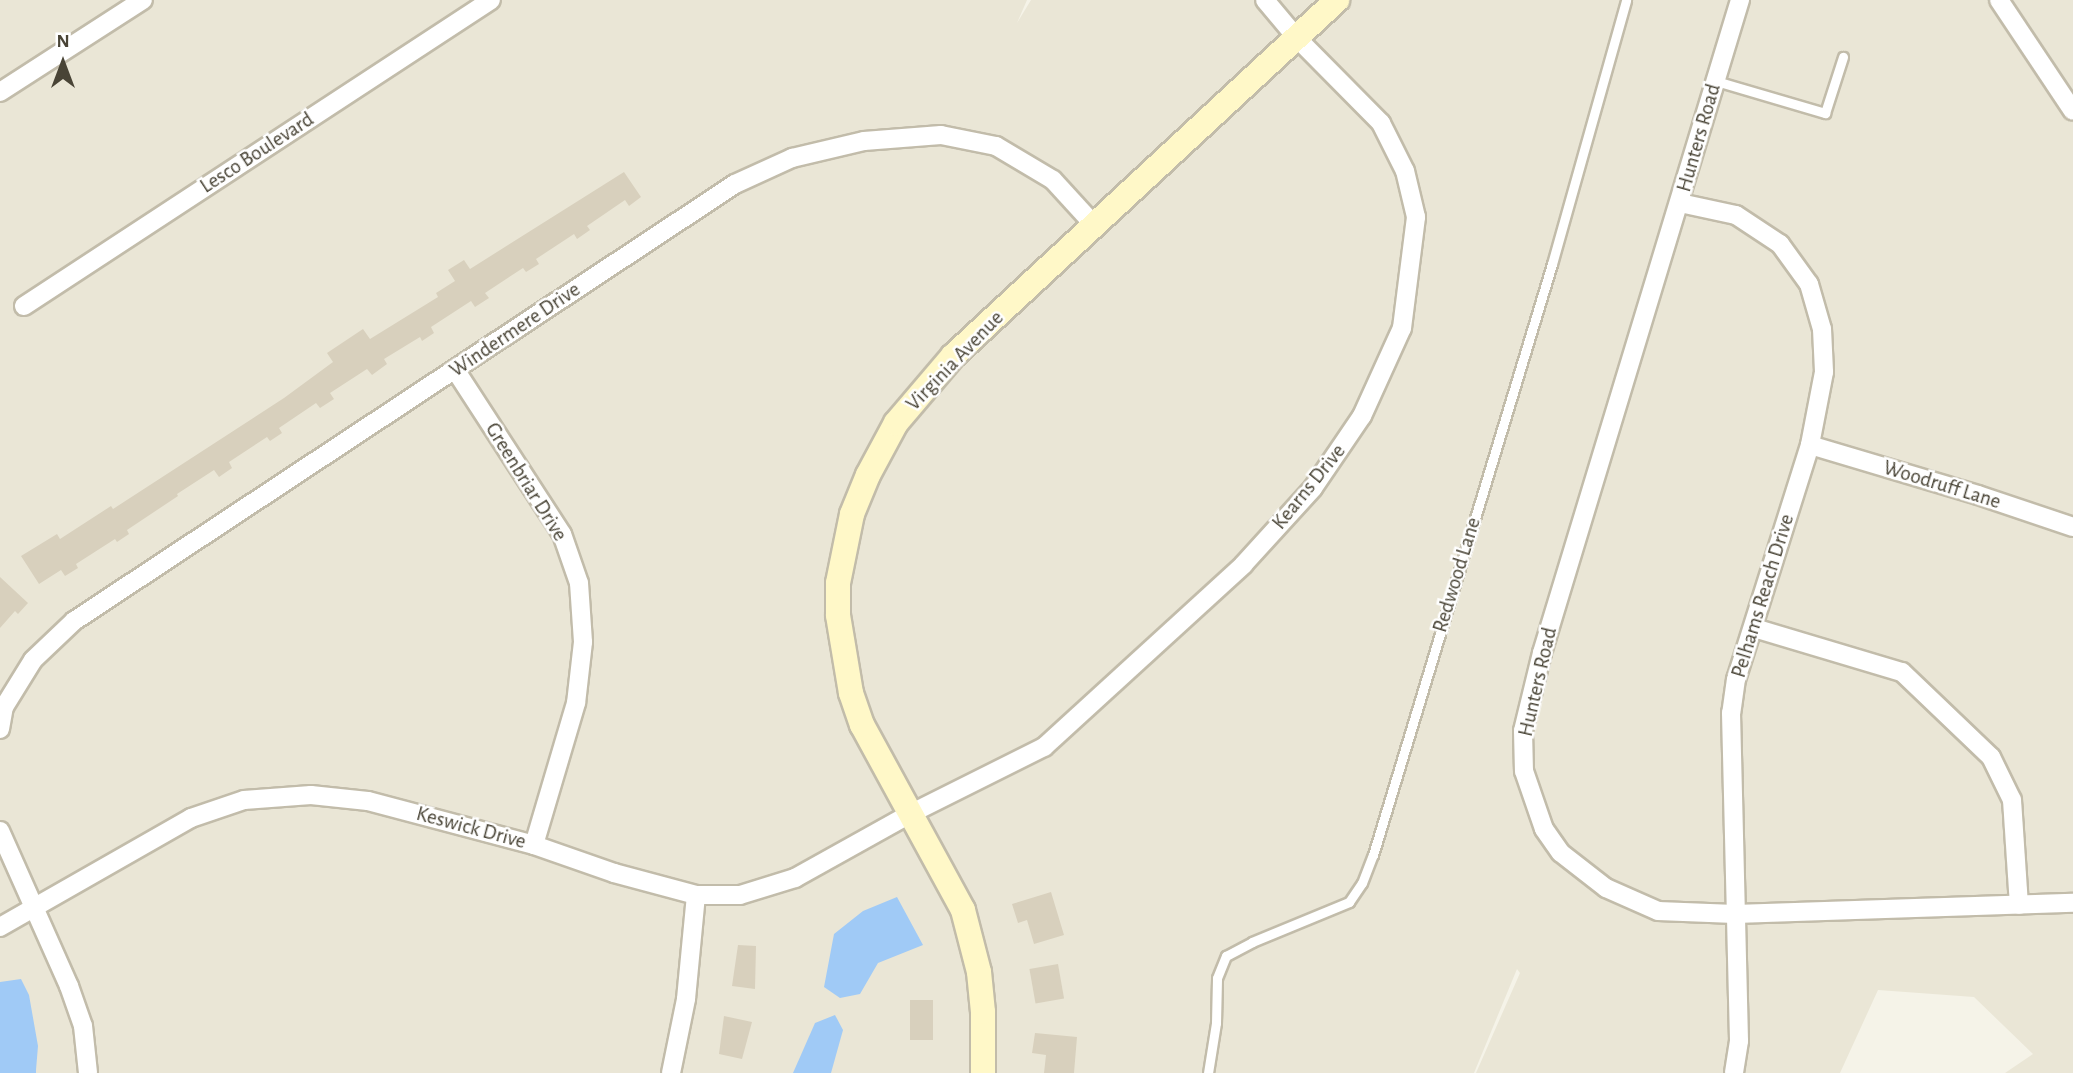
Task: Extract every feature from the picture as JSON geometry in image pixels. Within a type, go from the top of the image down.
[{"type":"street","points":[[0,93],[143,0]]},
{"type":"street","name":"Lesco Boulevard","points":[[24,306],[491,0]]},
{"type":"street","name":"Kearns Drive","points":[[912,813],[1044,747],[1243,565],[1313,488],[1362,416],[1402,328],[1416,217],[1405,171],[1381,123],[1296,37],[1265,0]]},
{"type":"street","name":"Virginia Avenue","points":[[983,1073],[984,1012],[970,933],[963,910],[862,725],[844,659],[838,615],[838,583],[852,514],[873,465],[896,423],[953,356],[1337,0]]},
{"type":"street","name":"Hunters Road","points":[[1740,0],[1542,653],[1523,731],[1524,771],[1544,829],[1561,853],[1606,888],[1658,911],[1735,914],[2073,903]]},
{"type":"street","points":[[1998,0],[2073,111]]},
{"type":"street","name":"Windermere Drive","points":[[0,729],[4,707],[33,660],[74,621],[456,371],[735,184],[792,158],[864,141],[941,135],[996,146],[1053,180],[1095,226]]},
{"type":"street","name":"Pelhams Reach Drive","points":[[1680,203],[1736,215],[1780,244],[1809,284],[1822,329],[1824,372],[1810,445],[1736,679],[1731,713],[1738,1041],[1734,1073]]},
{"type":"street","name":"Greenbriar Drive","points":[[456,371],[562,534],[579,583],[583,642],[576,704],[534,845]]},
{"type":"street","name":"Woodruff Lane","points":[[1810,445],[1978,495],[2073,527]]},
{"type":"street","points":[[1754,628],[1902,672],[1992,757],[2012,800],[2019,905]]},
{"type":"street","name":"Keswick Drive","points":[[0,927],[191,818],[244,800],[311,795],[368,801],[534,845],[614,873],[696,895],[740,895],[795,878],[912,813]]},
{"type":"street","points":[[0,831],[69,986],[79,1016],[88,1073]]},
{"type":"street","points":[[671,1073],[686,999],[696,895]]},
{"type":"lane","name":"Redwood Lane","points":[[1208,1073],[1216,1023],[1217,978],[1226,956],[1252,942],[1349,902],[1362,883],[1373,855],[1552,264],[1626,0]]},
{"type":"lane","points":[[1716,81],[1825,113],[1843,57]]},
{"type":"shaded area","points":[[0,0],[1027,0],[1017,23],[1031,0],[2073,0],[2073,1073],[2005,1073],[2033,1054],[1974,997],[1878,990],[1840,1073],[1476,1073],[1520,973],[1517,969],[1474,1073],[0,1073]]},
{"type":"water","points":[[897,897],[923,945],[878,963],[860,994],[840,998],[824,987],[834,934],[863,911]]},
{"type":"water","points":[[21,979],[29,995],[38,1046],[36,1073],[0,1073],[0,982]]},
{"type":"water","points":[[835,1015],[843,1030],[831,1073],[793,1073],[815,1023]]},
{"type":"building","points":[[624,172],[641,197],[629,206],[625,200],[587,226],[590,230],[577,239],[574,234],[536,259],[539,264],[526,272],[523,268],[485,293],[489,298],[475,307],[471,301],[431,327],[434,333],[422,341],[420,337],[384,359],[387,364],[372,375],[367,369],[330,393],[334,399],[320,408],[316,403],[279,428],[282,433],[270,441],[267,437],[229,462],[232,468],[219,477],[214,470],[177,494],[178,496],[127,530],[129,534],[117,542],[115,539],[76,564],[78,568],[65,576],[61,570],[39,584],[21,556],[57,534],[60,539],[111,506],[113,509],[284,398],[333,362],[327,353],[363,329],[370,339],[438,297],[436,293],[455,281],[448,270],[464,260],[470,269]]},
{"type":"building","points":[[0,577],[28,603],[18,614],[15,611],[0,628]]},
{"type":"building","points":[[1051,892],[1064,935],[1034,944],[1027,920],[1018,923],[1012,904]]},
{"type":"building","points":[[738,945],[756,946],[755,989],[732,986]]},
{"type":"building","points":[[1058,964],[1064,998],[1036,1004],[1029,969]]},
{"type":"building","points":[[910,1000],[933,1000],[933,1040],[910,1040]]},
{"type":"building","points":[[724,1016],[752,1022],[742,1059],[719,1054]]},
{"type":"building","points":[[1035,1033],[1077,1037],[1074,1073],[1044,1073],[1046,1055],[1032,1053]]}]
